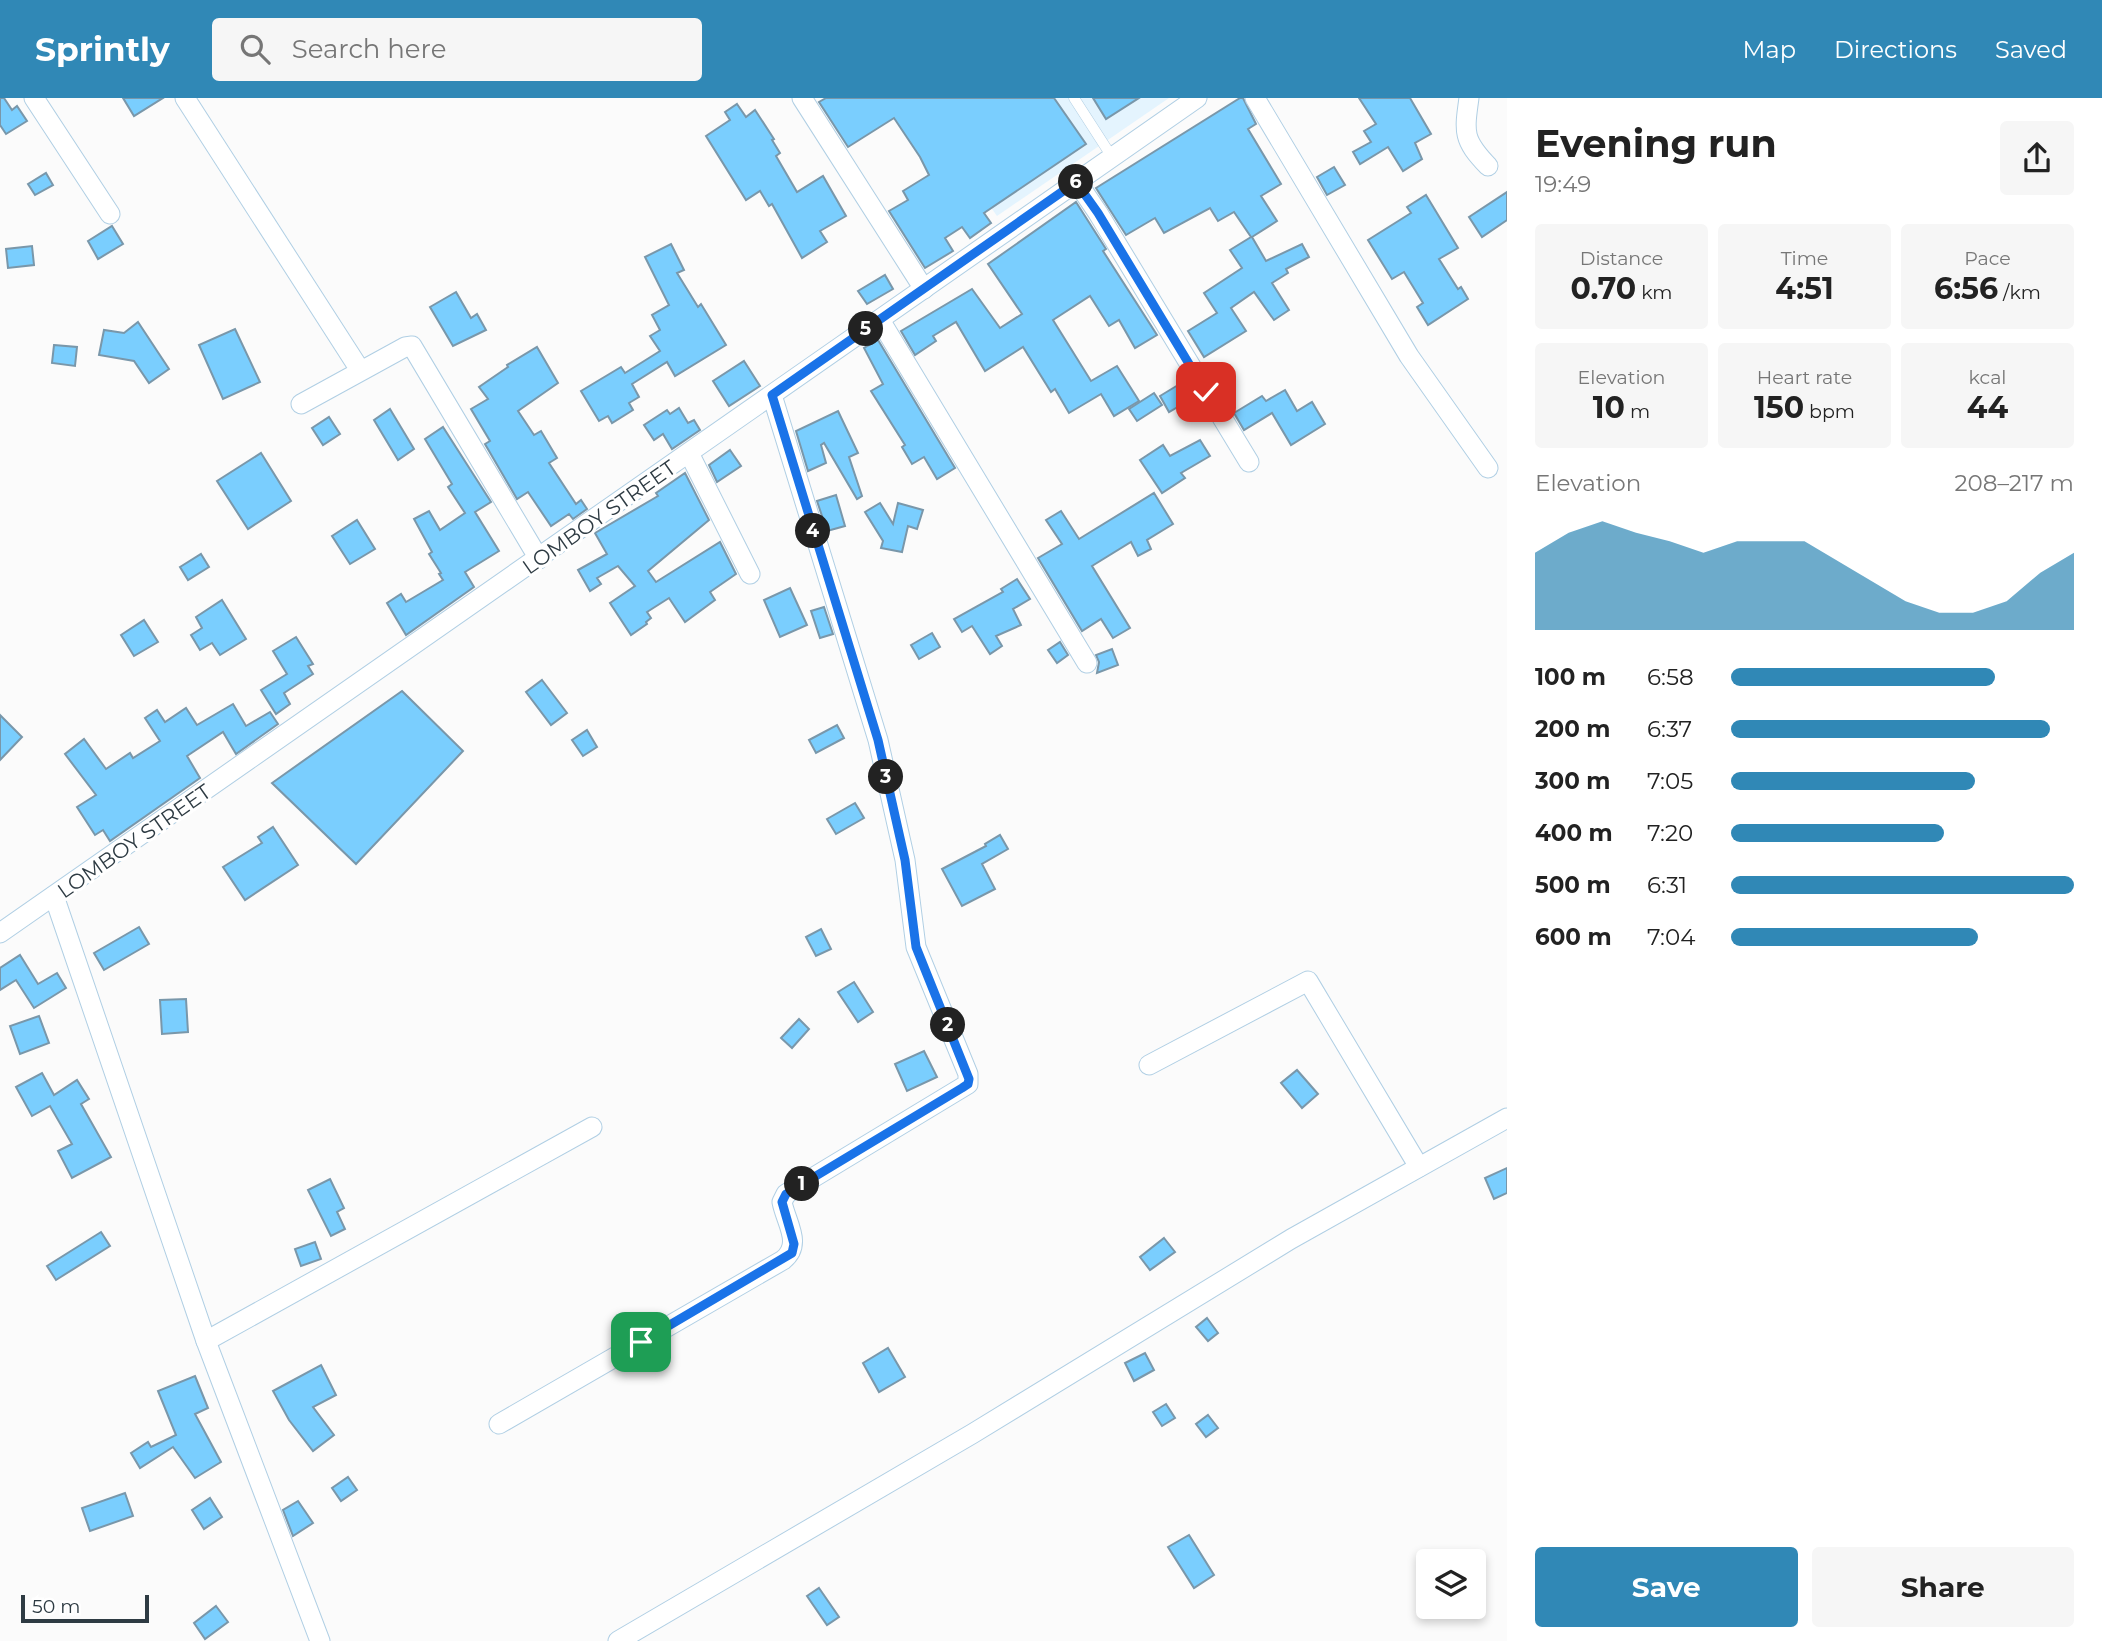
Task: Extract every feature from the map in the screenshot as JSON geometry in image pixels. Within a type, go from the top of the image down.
[{"type":"street","points":[[34,98],[110,214]]},
{"type":"street","points":[[185,98],[360,370]]},
{"type":"street","points":[[802,98],[924,289]]},
{"type":"street","name":"LOMBOY STREET","points":[[0,933],[1197,98]]},
{"type":"street","points":[[1255,98],[1409,356],[1488,468]]},
{"type":"street","points":[[1469,98],[1464,131],[1471,148],[1488,166]]},
{"type":"street","points":[[1076,182],[1098,213],[1249,462]]},
{"type":"street","points":[[880,320],[1087,663]]},
{"type":"street","points":[[301,404],[360,370],[412,346],[539,559]]},
{"type":"street","points":[[499,1424],[783,1260],[792,1253],[794,1244],[782,1202],[786,1194],[968,1084],[968,1074],[916,947],[905,860],[878,740],[772,395]]},
{"type":"street","points":[[690,453],[750,574]]},
{"type":"street","points":[[54,896],[206,1341],[320,1641]]},
{"type":"street","points":[[1149,1065],[1308,981],[1419,1167]]},
{"type":"street","points":[[618,1641],[972,1434],[1291,1239],[1507,1118]]},
{"type":"street","points":[[206,1341],[592,1127]]},
{"type":"lane","points":[[1074,98],[1112,157]]},
{"type":"shaded area","points":[[914,98],[1169,98],[997,216]]},
{"type":"building","points":[[0,98],[4,98],[12,110],[17,106],[27,121],[6,134],[0,125]]},
{"type":"building","points":[[123,98],[163,98],[134,116]]},
{"type":"building","points":[[826,98],[1054,98],[1086,144],[984,213],[991,223],[970,238],[962,227],[945,238],[953,251],[925,268],[889,211],[908,200],[903,191],[929,175],[920,157],[894,118],[848,147],[819,102]]},
{"type":"building","points":[[1093,98],[1139,98],[1106,119]]},
{"type":"building","points":[[1243,98],[1256,124],[1248,129],[1281,184],[1261,196],[1277,221],[1252,237],[1266,261],[1302,244],[1309,257],[1286,269],[1288,273],[1272,283],[1289,310],[1274,320],[1254,292],[1231,308],[1246,331],[1204,357],[1188,331],[1217,313],[1204,293],[1242,268],[1230,250],[1251,237],[1234,212],[1218,221],[1210,208],[1164,233],[1155,218],[1126,235],[1096,188]]},
{"type":"building","points":[[1359,98],[1410,98],[1431,134],[1415,143],[1422,159],[1403,171],[1388,147],[1360,164],[1353,152],[1371,142],[1364,131],[1376,124]]},
{"type":"building","points":[[737,104],[746,117],[755,110],[774,139],[772,140],[780,153],[776,156],[797,192],[823,176],[846,216],[820,231],[827,242],[802,258],[772,204],[769,206],[760,191],[746,200],[706,136],[730,120],[725,112]]},
{"type":"building","points":[[1334,167],[1345,185],[1327,195],[1317,177]]},
{"type":"building","points":[[46,173],[53,185],[35,195],[28,184]]},
{"type":"building","points":[[1507,192],[1507,220],[1482,237],[1469,217]]},
{"type":"building","points":[[1426,195],[1458,248],[1439,259],[1458,289],[1461,287],[1468,299],[1428,325],[1417,307],[1423,303],[1404,272],[1392,279],[1368,240],[1411,213],[1407,207]]},
{"type":"building","points":[[1076,202],[1106,249],[1103,251],[1157,335],[1135,348],[1119,320],[1109,326],[1090,296],[1053,320],[1091,381],[1117,366],[1139,401],[1114,416],[1101,394],[1069,413],[1055,389],[1051,392],[1023,347],[985,371],[956,322],[933,336],[936,341],[915,355],[901,331],[972,289],[1000,328],[1022,314],[988,264]]},
{"type":"building","points":[[112,226],[123,244],[98,259],[88,241]]},
{"type":"building","points":[[671,244],[684,270],[677,273],[698,307],[701,304],[726,345],[675,376],[667,362],[632,384],[639,397],[629,403],[633,410],[612,423],[608,416],[599,421],[581,391],[621,367],[625,373],[660,351],[650,336],[660,330],[652,315],[669,305],[645,257]]},
{"type":"building","points":[[32,246],[34,265],[8,268],[6,249]]},
{"type":"building","points":[[885,275],[893,289],[867,304],[858,291]]},
{"type":"building","points":[[456,292],[471,318],[477,314],[486,330],[453,346],[430,307]]},
{"type":"building","points":[[138,322],[169,369],[149,383],[134,361],[99,355],[104,330],[124,333]]},
{"type":"building","points":[[235,329],[260,382],[223,399],[199,345]]},
{"type":"building","points":[[878,340],[955,468],[937,479],[924,457],[912,464],[902,447],[905,445],[871,391],[883,384],[864,348]]},
{"type":"building","points":[[54,345],[77,347],[75,366],[52,363]]},
{"type":"building","points":[[537,347],[558,383],[518,411],[534,435],[541,431],[557,458],[549,463],[576,504],[581,500],[587,509],[573,519],[569,514],[551,526],[528,492],[517,499],[485,444],[490,441],[471,409],[488,399],[479,387],[508,367],[507,365]]},
{"type":"building","points":[[744,361],[760,386],[729,406],[713,381]]},
{"type":"building","points":[[1183,382],[1193,398],[1169,412],[1160,396]]},
{"type":"building","points":[[1285,390],[1297,411],[1312,402],[1325,424],[1291,445],[1272,413],[1244,430],[1234,413],[1262,396],[1266,401]]},
{"type":"building","points":[[1154,393],[1162,405],[1137,421],[1129,409]]},
{"type":"building","points":[[679,408],[688,423],[694,420],[700,430],[672,449],[663,434],[654,440],[644,425],[667,410],[670,414]]},
{"type":"building","points":[[390,409],[414,449],[398,460],[374,420]]},
{"type":"building","points":[[838,411],[858,453],[849,457],[862,496],[857,499],[824,443],[821,445],[826,463],[808,471],[796,431]]},
{"type":"building","points":[[329,417],[340,434],[323,445],[312,428]]},
{"type":"building","points":[[443,427],[491,502],[475,512],[499,551],[465,572],[474,587],[406,635],[387,603],[401,594],[406,602],[443,580],[414,519],[429,511],[440,530],[465,513],[448,487],[452,484],[425,439]]},
{"type":"building","points":[[1200,440],[1210,456],[1181,473],[1185,478],[1162,493],[1140,460],[1163,445],[1170,456]]},
{"type":"building","points":[[730,450],[741,466],[717,482],[709,465]]},
{"type":"building","points":[[261,453],[291,501],[248,529],[217,481]]},
{"type":"building","points":[[685,473],[709,520],[648,571],[656,582],[720,542],[736,574],[710,592],[715,600],[685,622],[669,598],[647,612],[651,618],[647,624],[631,635],[610,603],[635,586],[618,566],[597,578],[601,584],[590,591],[578,570],[607,554],[595,533],[658,496],[656,493]]},
{"type":"building","points":[[1154,493],[1173,524],[1147,540],[1151,549],[1138,556],[1131,542],[1092,566],[1130,628],[1113,638],[1101,619],[1082,631],[1038,558],[1062,544],[1046,520],[1061,511],[1079,539]]},
{"type":"building","points":[[836,495],[845,526],[827,531],[817,501]]},
{"type":"building","points":[[880,503],[893,524],[898,503],[923,510],[917,529],[908,526],[902,552],[881,548],[883,541],[865,512]]},
{"type":"building","points":[[357,520],[375,549],[350,564],[332,536]]},
{"type":"building","points":[[201,554],[209,567],[188,580],[180,567]]},
{"type":"building","points":[[1017,579],[1030,599],[1013,609],[1021,625],[996,636],[1002,646],[990,654],[972,626],[962,632],[954,619],[1003,592],[1001,589]]},
{"type":"building","points":[[790,588],[807,625],[780,637],[764,600]]},
{"type":"building","points":[[222,600],[246,639],[220,655],[212,643],[200,650],[191,635],[202,628],[196,617]]},
{"type":"building","points":[[824,607],[833,634],[820,638],[811,611]]},
{"type":"building","points":[[144,620],[158,642],[134,656],[121,635]]},
{"type":"building","points":[[932,633],[940,647],[919,659],[911,645]]},
{"type":"building","points":[[296,637],[313,664],[308,666],[313,674],[284,693],[290,704],[276,714],[261,690],[287,674],[273,651]]},
{"type":"building","points":[[1060,642],[1068,655],[1057,663],[1048,650]]},
{"type":"building","points":[[1112,649],[1118,665],[1097,673],[1099,662],[1096,655]]},
{"type":"building","points":[[542,680],[567,713],[551,725],[526,692]]},
{"type":"building","points":[[402,691],[463,751],[356,864],[272,783]]},
{"type":"building","points":[[233,704],[246,726],[270,712],[278,724],[236,754],[223,732],[187,756],[200,778],[110,841],[103,830],[95,835],[77,807],[96,795],[65,754],[84,739],[106,769],[130,753],[133,758],[160,741],[145,718],[157,710],[165,722],[186,708],[197,725]]},
{"type":"building","points":[[0,715],[22,737],[0,760]]},
{"type":"building","points":[[837,725],[844,738],[816,753],[809,740]]},
{"type":"building","points":[[587,730],[597,747],[583,756],[572,740]]},
{"type":"building","points":[[855,803],[864,818],[836,834],[827,819]]},
{"type":"building","points":[[273,827],[298,865],[245,900],[223,867],[262,843],[258,837]]},
{"type":"building","points":[[1000,835],[1008,849],[982,864],[995,889],[962,906],[942,869],[986,846],[985,844]]},
{"type":"building","points":[[139,927],[149,944],[104,970],[94,953]]},
{"type":"building","points":[[821,929],[831,949],[816,956],[806,937]]},
{"type":"building","points":[[20,955],[38,984],[57,973],[66,988],[34,1008],[16,980],[0,990],[0,968]]},
{"type":"building","points":[[854,982],[873,1012],[858,1022],[838,992]]},
{"type":"building","points":[[186,999],[188,1032],[162,1034],[160,1000]]},
{"type":"building","points":[[39,1016],[49,1043],[20,1054],[10,1026]]},
{"type":"building","points":[[799,1019],[809,1029],[792,1048],[781,1038]]},
{"type":"building","points":[[924,1051],[937,1077],[907,1091],[895,1064]]},
{"type":"building","points":[[1297,1070],[1318,1094],[1302,1108],[1281,1083]]},
{"type":"building","points":[[42,1073],[54,1095],[77,1080],[89,1099],[81,1104],[111,1157],[72,1178],[58,1151],[72,1144],[50,1106],[32,1116],[16,1087]]},
{"type":"building","points":[[1507,1168],[1507,1193],[1494,1199],[1485,1178]]},
{"type":"building","points":[[330,1179],[344,1208],[337,1212],[345,1229],[331,1236],[308,1190]]},
{"type":"building","points":[[101,1232],[110,1246],[56,1280],[47,1266]]},
{"type":"building","points":[[1164,1238],[1175,1252],[1150,1270],[1140,1257]]},
{"type":"building","points":[[315,1242],[321,1259],[301,1266],[295,1249]]},
{"type":"building","points":[[1207,1318],[1218,1333],[1208,1341],[1196,1327]]},
{"type":"building","points":[[888,1348],[905,1377],[879,1392],[863,1363]]},
{"type":"building","points":[[1145,1353],[1154,1370],[1134,1381],[1125,1363]]},
{"type":"building","points":[[321,1365],[336,1395],[313,1407],[334,1435],[313,1451],[289,1420],[273,1391]]},
{"type":"building","points":[[195,1376],[208,1408],[195,1414],[221,1462],[195,1478],[173,1447],[140,1468],[131,1453],[148,1442],[151,1447],[176,1435],[158,1391]]},
{"type":"building","points":[[1166,1404],[1175,1418],[1162,1426],[1153,1412]]},
{"type":"building","points":[[1208,1415],[1218,1428],[1206,1437],[1196,1424]]},
{"type":"building","points":[[348,1477],[357,1490],[341,1501],[332,1488]]},
{"type":"building","points":[[125,1493],[133,1516],[90,1531],[82,1508]]},
{"type":"building","points":[[210,1498],[222,1517],[204,1529],[192,1510]]},
{"type":"building","points":[[298,1501],[313,1523],[293,1536],[283,1510]]},
{"type":"building","points":[[1189,1535],[1214,1575],[1194,1588],[1168,1547]]},
{"type":"building","points":[[819,1588],[839,1617],[827,1625],[807,1596]]},
{"type":"building","points":[[216,1606],[228,1622],[205,1639],[194,1623]]},
{"type":"route","points":[[641,1342],[792,1253],[794,1244],[782,1202],[786,1194],[962,1088],[968,1084],[969,1079],[916,947],[905,860],[878,740],[772,395],[1076,182],[1098,213],[1206,392]]}]
